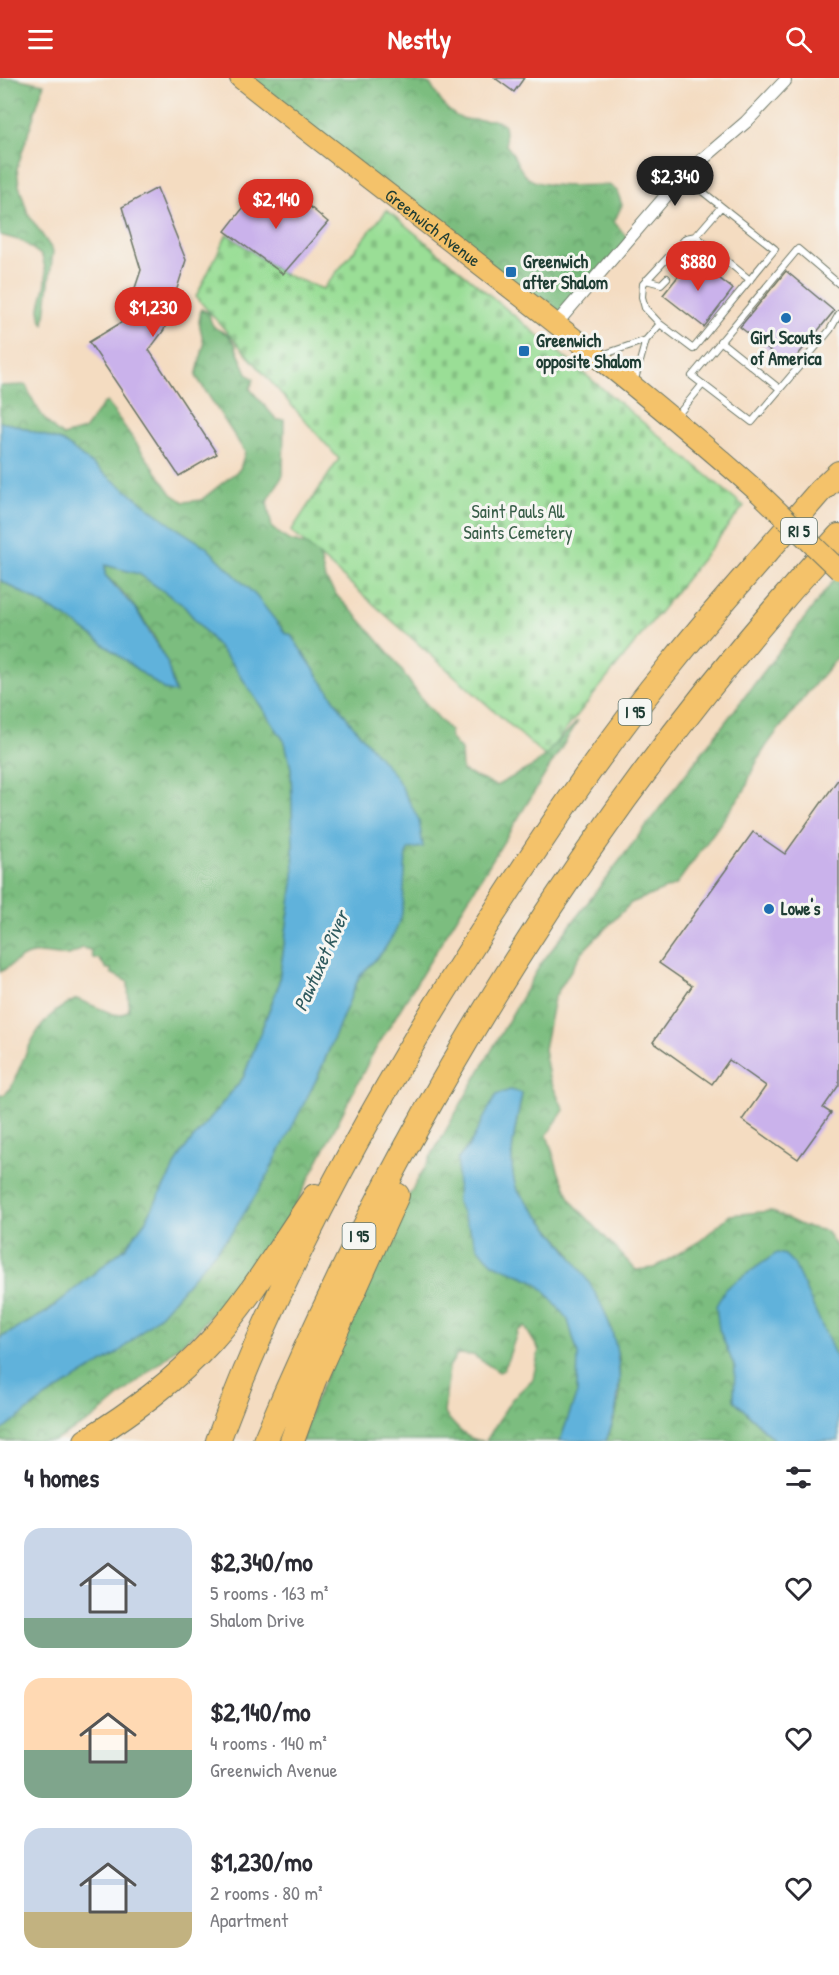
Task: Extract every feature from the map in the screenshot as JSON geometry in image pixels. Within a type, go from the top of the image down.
[{"type":"highway","name":"I 95","points":[[218,1441],[253,1354],[317,1219],[379,1102],[456,971],[534,850],[671,663],[820,491],[839,473]]},
{"type":"highway","name":"I 95","points":[[265,1441],[305,1349],[363,1227],[418,1123],[467,1038],[554,902],[646,769],[754,634],[839,536]]},
{"type":"highway","points":[[292,1441],[314,1380],[467,1038]]},
{"type":"highway","points":[[87,1441],[162,1388],[222,1329],[260,1278],[379,1102]]},
{"type":"main road","name":"Greenwich Avenue","points":[[240,78],[597,356],[758,492],[839,570]]},
{"type":"street","points":[[555,325],[683,176],[746,122],[785,81]]},
{"type":"lane","points":[[683,176],[775,249],[693,349],[660,324],[645,308],[642,297],[643,284],[686,238],[696,236],[721,207]]},
{"type":"lane","points":[[696,236],[750,280]]},
{"type":"lane","points":[[683,261],[690,255],[686,238]]},
{"type":"lane","points":[[839,284],[798,249],[692,376],[752,422],[830,330],[839,314]]},
{"type":"lane","points":[[646,280],[661,284],[667,278]]},
{"type":"lane","points":[[633,387],[646,340],[660,324]]},
{"type":"lane","points":[[597,356],[646,340]]},
{"type":"lane","points":[[720,341],[780,389]]},
{"type":"lane","points":[[674,420],[703,384]]},
{"type":"green space","points":[[0,78],[14,78],[44,84],[17,168],[19,185],[28,214],[53,251],[44,324],[40,314],[46,278],[42,256],[22,241],[0,235]]},
{"type":"green space","points":[[237,78],[405,78],[430,84],[443,104],[453,114],[467,120],[490,120],[504,124],[506,145],[526,176],[553,185],[609,185],[617,191],[622,205],[614,222],[631,242],[556,322]]},
{"type":"green space","name":"Saint Pauls All Saints Cemetery","points":[[387,210],[744,506],[545,756],[291,531],[339,459],[196,297],[227,234],[283,274],[323,289]]},
{"type":"green space","points":[[201,309],[209,313],[214,327],[229,336],[235,344],[247,374],[254,379],[250,389],[277,420],[284,420],[283,475],[267,502],[272,528],[288,540],[318,548],[325,579],[338,597],[393,658],[420,697],[450,731],[451,739],[461,750],[462,771],[496,786],[535,765],[578,721],[372,1055],[279,1238],[198,1330],[93,1419],[54,1441],[0,1441],[0,1432],[43,1399],[118,1353],[162,1313],[233,1231],[318,1077],[359,977],[384,950],[401,918],[408,849],[423,847],[349,721],[290,634],[286,635],[256,596],[205,546],[173,527],[63,442],[0,422],[0,386],[26,385],[41,414],[63,436],[84,430],[103,404],[107,402],[172,494],[184,502],[201,500],[240,469],[245,452],[196,376],[204,345],[199,322]]},
{"type":"green space","points":[[105,565],[139,574],[183,605],[234,666],[285,742],[291,768],[294,877],[278,986],[243,1078],[183,1151],[146,1220],[126,1247],[47,1312],[0,1338],[0,1094],[4,1095],[11,1088],[35,1036],[52,1015],[63,1006],[77,999],[113,1014],[121,1015],[129,1010],[128,982],[111,973],[111,969],[107,969],[99,959],[93,958],[91,950],[82,948],[68,955],[36,953],[21,958],[0,972],[0,580],[72,621],[165,690],[175,692],[166,661],[158,645],[139,613],[105,575]]},
{"type":"green space","points":[[839,573],[839,656],[771,739],[754,767],[746,788],[676,885],[631,903],[582,952],[554,998],[544,1049],[549,1078],[564,1110],[547,1135],[559,1173],[572,1202],[636,1270],[654,1268],[700,1241],[730,1215],[771,1211],[803,1226],[826,1231],[839,1250],[839,1366],[777,1253],[725,1289],[719,1329],[735,1368],[734,1400],[775,1441],[606,1441],[620,1396],[619,1357],[570,1253],[517,1190],[512,1154],[522,1093],[510,1090],[458,1159],[495,1264],[534,1281],[568,1319],[578,1354],[577,1393],[560,1441],[486,1441],[511,1400],[533,1379],[539,1350],[525,1327],[518,1330],[504,1370],[499,1372],[473,1355],[457,1354],[449,1367],[444,1413],[466,1435],[484,1441],[301,1441],[310,1412],[400,1211],[540,965]]},
{"type":"water","name":"Pawtuxet River","points":[[0,422],[63,442],[173,526],[205,546],[256,596],[286,634],[290,634],[349,721],[396,777],[419,820],[423,847],[409,849],[406,854],[403,904],[401,918],[395,932],[384,950],[359,977],[318,1076],[264,1182],[233,1231],[162,1313],[118,1353],[43,1399],[0,1432],[0,1338],[47,1312],[126,1247],[146,1220],[183,1151],[243,1078],[278,987],[294,877],[291,768],[285,742],[234,666],[183,605],[139,574],[105,565],[105,575],[137,611],[167,662],[175,693],[165,690],[72,621],[0,580]]},
{"type":"water","points":[[510,1090],[522,1093],[512,1154],[517,1190],[564,1246],[584,1275],[601,1305],[613,1336],[619,1368],[617,1403],[606,1441],[560,1441],[577,1393],[578,1354],[568,1320],[534,1281],[494,1264],[478,1248],[457,1202],[458,1159],[469,1146],[496,1095]]},
{"type":"water","points":[[777,1253],[785,1255],[794,1264],[837,1359],[839,1441],[775,1441],[734,1400],[735,1368],[719,1329],[716,1306],[725,1289]]},
{"type":"building","points":[[495,78],[524,78],[514,92]]},
{"type":"building","points":[[157,188],[186,260],[164,330],[149,350],[217,454],[179,476],[89,342],[124,321],[141,270],[122,207]]},
{"type":"building","points":[[257,190],[292,216],[303,201],[328,222],[283,274],[225,231]]},
{"type":"building","points":[[693,258],[733,289],[704,327],[663,295]]},
{"type":"building","name":"Girl Scouts of America","points":[[786,271],[834,311],[789,366],[740,327]]},
{"type":"building","name":"Lowe's","points":[[839,778],[839,1085],[823,1108],[831,1113],[798,1159],[742,1120],[766,1086],[729,1060],[712,1084],[653,1042],[692,986],[659,963],[753,832],[785,854]]},
{"type":"place","name":"Greenwich after Shalom","points":[[511,272]]},
{"type":"place","name":"Girl Scouts of America","points":[[786,318]]},
{"type":"place","name":"Greenwich opposite Shalom","points":[[524,351]]},
{"type":"place","name":"Lowe's","points":[[769,909]]}]
